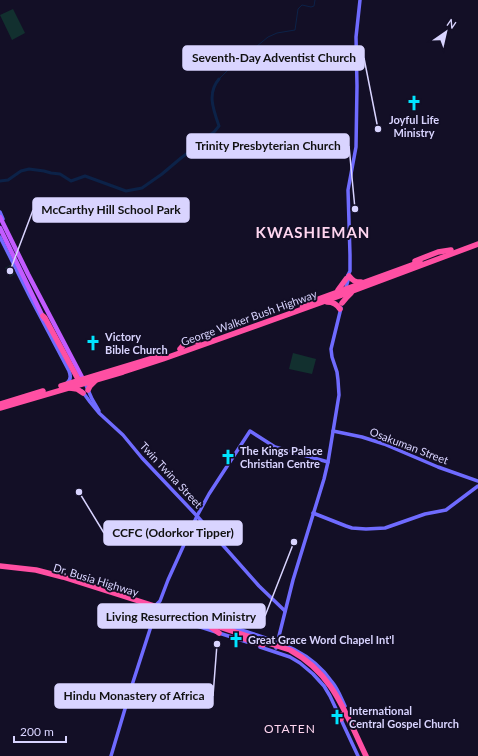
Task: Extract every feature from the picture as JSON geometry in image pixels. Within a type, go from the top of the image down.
[{"type":"highway","name":"George Walker Bush Highway","points":[[80,380],[96,380],[123,372],[242,331],[321,303],[366,281],[406,266],[417,260],[478,240]]},
{"type":"highway","name":"George Walker Bush Highway","points":[[0,408],[80,380],[124,367],[136,360],[158,353],[167,354],[343,292],[354,290],[478,244]]},
{"type":"highway","points":[[343,292],[348,277],[356,282],[366,281]]},
{"type":"highway","points":[[321,303],[331,302],[341,307],[347,297],[354,290]]},
{"type":"highway","points":[[43,316],[80,380]]},
{"type":"highway","points":[[180,349],[188,342],[198,342]]},
{"type":"highway","points":[[68,385],[86,391],[96,380]]},
{"type":"highway","name":"George Walker Bush Highway","points":[[0,404],[68,385]]},
{"type":"highway","points":[[0,412],[18,405],[25,400]]},
{"type":"highway","name":"Dr. Busia Highway","points":[[0,568],[26,569],[46,572],[232,631],[278,643],[310,663],[329,680],[366,756]]},
{"type":"highway","name":"Dr. Busia Highway","points":[[0,568],[43,575],[73,583],[215,630],[244,638],[251,638],[272,645],[278,643]]},
{"type":"highway","points":[[147,607],[153,611],[154,617]]},
{"type":"highway","name":"Dr. Busia Highway","points":[[278,643],[286,652],[304,662],[323,680],[331,692],[361,756]]},
{"type":"main road","points":[[0,215],[26,276],[38,309],[43,316]]},
{"type":"main road","points":[[0,228],[80,380]]},
{"type":"street","points":[[278,643],[293,580],[324,479],[338,402],[339,389],[337,372],[331,349],[343,292],[350,270],[348,190],[356,147],[356,37],[360,0]]},
{"type":"street","name":"George Walker Bush Highway","points":[[0,215],[78,367],[84,375],[90,376],[105,371],[115,370]]},
{"type":"street","points":[[0,237],[69,371],[70,376],[68,385]]},
{"type":"street","name":"Twin Twina Street","points":[[80,380],[98,409],[109,422],[123,435],[142,458],[285,611]]},
{"type":"street","points":[[155,606],[160,601],[196,516],[250,431],[276,447],[328,462]]},
{"type":"street","name":"Osakuman Street","points":[[333,431],[362,437],[384,444],[438,467],[478,481]]},
{"type":"street","points":[[313,512],[352,528],[385,528],[425,514],[446,510],[478,486]]},
{"type":"street","points":[[160,601],[164,609]]},
{"type":"street","points":[[111,756],[154,617],[163,615],[215,630]]},
{"type":"street","name":"Dr. Busia Highway","points":[[215,630],[290,657],[313,674],[324,686],[342,717],[358,756]]},
{"type":"street","name":"Dr. Busia Highway","points":[[278,643],[299,651],[318,665],[340,695],[369,756]]},
{"type":"green space","points":[[13,9],[25,33],[12,40],[0,15]]},
{"type":"green space","points":[[10,265],[15,274],[10,277],[5,268]]},
{"type":"green space","points":[[293,353],[316,359],[312,374],[289,369]]},
{"type":"waterway","points":[[219,79],[268,37],[277,33],[295,30],[298,9],[302,5],[311,7],[314,6],[315,0]]},
{"type":"waterway","points":[[0,181],[8,180],[21,171],[29,169],[60,174],[71,181],[85,176],[126,191],[142,188],[162,174],[214,132],[219,126],[212,101],[213,90],[219,79]]},
{"type":"place","name":"Joyful Life Ministry","points":[[414,103]]},
{"type":"place","name":"Seventh-Day Adventist Church","points":[[378,129]]},
{"type":"place","name":"Trinity Presbyterian Church","points":[[355,209]]},
{"type":"place","name":"McCarthy Hill School Park","points":[[10,271]]},
{"type":"place","name":"Victory Bible Church","points":[[93,343]]},
{"type":"place","name":"The Kings Palace Christian Centre","points":[[228,457]]},
{"type":"place","name":"CCFC (Odorkor Tipper)","points":[[79,492]]},
{"type":"place","name":"Living Resurrection Ministry","points":[[294,542]]},
{"type":"place","name":"Great Grace Word Chapel Int'l","points":[[236,640]]},
{"type":"place","name":"Hindu Monastery of Africa","points":[[217,644]]},
{"type":"place","name":"International Central Gospel Church","points":[[337,717]]},
{"type":"district","name":"KWASHIEMAN","points":[[313,233]]},
{"type":"district","name":"OTATEN","points":[[290,729]]}]
